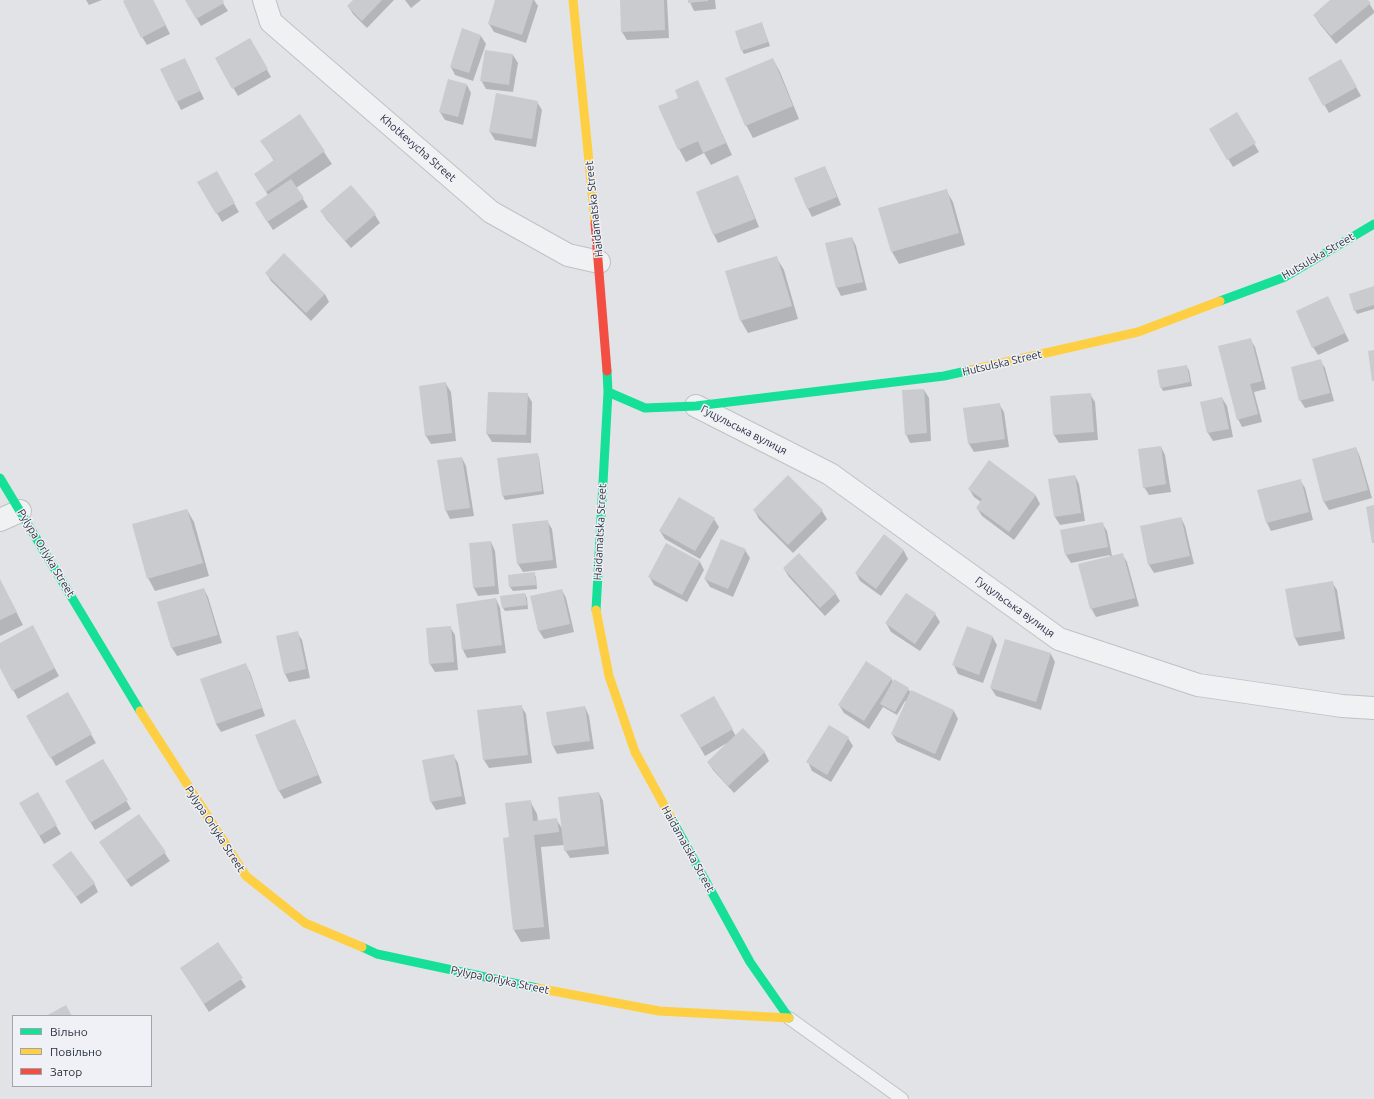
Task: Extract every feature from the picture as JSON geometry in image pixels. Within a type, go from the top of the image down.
[{"type":"street","name":"Khotkevycha Street","points":[[264,0],[271,22],[491,212],[568,255],[599,262]]},
{"type":"street","name":"Haidamatska Street","points":[[573,0],[599,262],[608,392],[596,608],[609,676],[635,752],[750,962],[789,1018]]},
{"type":"street","name":"Hutsulska Street","points":[[608,392],[645,408],[696,406],[944,376],[1138,332],[1285,277],[1374,224]]},
{"type":"street","name":"Гуцульська вулиця","points":[[696,406],[830,474],[1059,639],[1198,685],[1342,706],[1374,708]]},
{"type":"street","name":"Pylypa Orlyka Street","points":[[0,478],[131,697],[246,876],[305,922],[377,954],[500,980],[659,1011],[789,1018]]},
{"type":"street","points":[[0,520],[20,511]]},
{"type":"lane","points":[[789,1018],[902,1099]]},
{"type":"building","points":[[153,0],[166,25],[141,38],[123,1]]},
{"type":"building","points":[[185,0],[223,0],[224,3],[196,19]]},
{"type":"building","points":[[353,0],[382,0],[362,21],[347,6]]},
{"type":"building","points":[[495,0],[533,0],[522,35],[488,24]]},
{"type":"building","points":[[620,0],[664,0],[665,30],[621,32]]},
{"type":"building","points":[[688,0],[708,0],[708,1],[688,3]]},
{"type":"building","points":[[1330,0],[1368,0],[1371,3],[1331,36],[1313,15]]},
{"type":"building","points":[[762,22],[768,42],[741,51],[735,31]]},
{"type":"building","points":[[462,28],[481,35],[469,73],[450,67]]},
{"type":"building","points":[[250,38],[268,69],[232,89],[215,58]]},
{"type":"building","points":[[485,50],[513,54],[509,85],[480,81]]},
{"type":"building","points":[[185,58],[200,91],[176,102],[160,69]]},
{"type":"building","points":[[773,58],[793,106],[745,126],[725,78]]},
{"type":"building","points":[[1341,59],[1357,87],[1323,106],[1308,78]]},
{"type":"building","points":[[448,79],[467,84],[458,117],[439,112]]},
{"type":"building","points":[[698,80],[726,143],[703,153],[698,141],[678,150],[658,106],[678,98],[675,90]]},
{"type":"building","points":[[496,93],[538,101],[532,139],[489,132]]},
{"type":"building","points":[[1237,112],[1256,143],[1227,160],[1209,129]]},
{"type":"building","points":[[300,114],[325,151],[266,192],[254,174],[274,160],[260,141]]},
{"type":"building","points":[[825,166],[837,197],[807,209],[794,178]]},
{"type":"building","points":[[217,171],[235,203],[216,214],[197,182]]},
{"type":"building","points":[[738,175],[755,219],[713,235],[696,192]]},
{"type":"building","points":[[291,179],[304,198],[267,222],[255,203]]},
{"type":"building","points":[[351,185],[376,214],[345,241],[320,211]]},
{"type":"building","points":[[947,189],[959,233],[891,252],[878,208]]},
{"type":"building","points":[[852,237],[863,282],[836,288],[825,243]]},
{"type":"building","points":[[284,253],[325,294],[306,313],[265,273]]},
{"type":"building","points":[[777,256],[792,306],[740,321],[725,271]]},
{"type":"building","points":[[1374,286],[1374,305],[1354,311],[1349,294]]},
{"type":"building","points":[[1328,296],[1345,333],[1312,348],[1296,311]]},
{"type":"building","points":[[1251,338],[1262,381],[1250,384],[1258,414],[1237,420],[1218,346]]},
{"type":"building","points":[[1374,350],[1374,381],[1372,381],[1368,351]]},
{"type":"building","points":[[1321,359],[1330,393],[1299,401],[1291,367]]},
{"type":"building","points":[[1187,365],[1190,382],[1160,388],[1157,370]]},
{"type":"building","points":[[446,382],[452,433],[425,436],[419,386]]},
{"type":"building","points":[[924,389],[927,433],[905,435],[902,390]]},
{"type":"building","points":[[488,392],[528,393],[526,435],[486,434]]},
{"type":"building","points":[[1091,393],[1094,432],[1053,435],[1050,396]]},
{"type":"building","points":[[1222,397],[1229,429],[1207,433],[1200,402]]},
{"type":"building","points":[[1000,403],[1005,439],[968,444],[963,408]]},
{"type":"building","points":[[1161,446],[1166,484],[1143,488],[1138,449]]},
{"type":"building","points":[[1356,447],[1368,490],[1323,502],[1312,459]]},
{"type":"building","points":[[538,453],[542,491],[502,496],[497,458]]},
{"type":"building","points":[[462,457],[470,508],[445,511],[437,460]]},
{"type":"building","points":[[989,460],[1036,495],[1009,532],[976,508],[982,499],[968,489]]},
{"type":"building","points":[[788,475],[823,510],[788,545],[753,510]]},
{"type":"building","points":[[1075,475],[1081,513],[1054,517],[1048,479]]},
{"type":"building","points":[[1301,479],[1309,512],[1266,523],[1257,490]]},
{"type":"building","points":[[679,497],[715,518],[695,551],[659,531]]},
{"type":"building","points":[[1374,505],[1374,543],[1372,543],[1366,507]]},
{"type":"building","points":[[187,509],[203,563],[147,579],[132,524]]},
{"type":"building","points":[[1181,517],[1190,556],[1148,565],[1140,526]]},
{"type":"building","points":[[548,520],[553,560],[517,564],[512,524]]},
{"type":"building","points":[[1103,522],[1108,547],[1065,555],[1060,530]]},
{"type":"building","points":[[884,534],[904,550],[876,589],[855,573]]},
{"type":"building","points":[[721,539],[746,549],[728,589],[704,579]]},
{"type":"building","points":[[491,541],[495,586],[473,588],[469,543]]},
{"type":"building","points":[[666,543],[700,561],[682,595],[648,577]]},
{"type":"building","points":[[799,553],[836,593],[820,608],[783,568]]},
{"type":"building","points":[[1123,553],[1135,598],[1090,609],[1078,564]]},
{"type":"building","points":[[535,572],[536,585],[509,587],[508,575]]},
{"type":"building","points":[[0,579],[17,612],[0,620]]},
{"type":"building","points":[[1333,581],[1341,631],[1294,638],[1285,589]]},
{"type":"building","points":[[204,588],[218,635],[171,648],[157,602]]},
{"type":"building","points":[[562,589],[570,624],[538,631],[530,596]]},
{"type":"building","points":[[525,593],[527,605],[502,608],[500,596]]},
{"type":"building","points":[[906,593],[936,613],[915,644],[885,623]]},
{"type":"building","points":[[496,598],[502,645],[462,650],[456,604]]},
{"type":"building","points":[[33,625],[55,668],[12,691],[0,668],[0,643]]},
{"type":"building","points":[[451,626],[454,662],[429,664],[426,628]]},
{"type":"building","points":[[967,626],[993,636],[979,675],[952,665]]},
{"type":"building","points":[[298,631],[306,669],[284,674],[276,636]]},
{"type":"building","points":[[1005,639],[1051,653],[1036,702],[990,688]]},
{"type":"building","points":[[866,661],[892,678],[864,721],[838,705]]},
{"type":"building","points":[[246,663],[262,708],[216,724],[200,679]]},
{"type":"building","points":[[894,679],[909,688],[895,712],[880,704]]},
{"type":"building","points":[[911,690],[954,710],[935,754],[891,734]]},
{"type":"building","points":[[68,692],[92,734],[50,758],[26,716]]},
{"type":"building","points":[[714,696],[733,729],[700,748],[680,715]]},
{"type":"building","points":[[522,705],[528,755],[483,760],[477,710]]},
{"type":"building","points":[[585,706],[590,741],[552,746],[546,712]]},
{"type":"building","points":[[295,719],[318,775],[278,791],[255,735]]},
{"type":"building","points":[[829,725],[849,737],[827,775],[806,762]]},
{"type":"building","points":[[743,728],[765,752],[728,786],[707,762]]},
{"type":"building","points":[[454,754],[462,796],[430,802],[422,760]]},
{"type":"building","points":[[103,759],[128,800],[90,823],[65,781]]},
{"type":"building","points":[[38,792],[57,825],[39,836],[19,803]]},
{"type":"building","points":[[599,792],[605,846],[564,851],[558,797]]},
{"type":"building","points":[[531,800],[533,821],[557,818],[559,832],[534,835],[544,927],[513,930],[503,838],[509,837],[505,803]]},
{"type":"building","points":[[139,814],[166,852],[126,880],[99,842]]},
{"type":"building","points":[[71,851],[95,883],[76,897],[52,865]]},
{"type":"building","points":[[218,942],[243,978],[204,1004],[180,968]]},
{"type":"building","points":[[66,1005],[71,1015],[48,1015]]},
{"type":"traffic: fast","points":[[1220,301],[1285,277],[1374,224]]},
{"type":"traffic: fast","points":[[608,392],[645,408],[696,406],[944,376],[971,370]]},
{"type":"traffic: fast","points":[[596,610],[608,392],[607,371]]},
{"type":"traffic: fast","points":[[0,478],[140,711]]},
{"type":"traffic: fast","points":[[671,818],[750,962],[789,1018]]},
{"type":"traffic: fast","points":[[362,947],[377,954],[537,988]]},
{"type":"traffic: slow","points":[[573,0],[595,223]]},
{"type":"traffic: slow","points":[[971,370],[1138,332],[1220,301]]},
{"type":"traffic: slow","points":[[596,610],[609,676],[635,752],[671,818]]},
{"type":"traffic: slow","points":[[140,711],[246,876],[305,923],[362,947]]},
{"type":"traffic: slow","points":[[537,988],[659,1011],[789,1018]]},
{"type":"traffic: jam","points":[[595,223],[607,371]]}]
